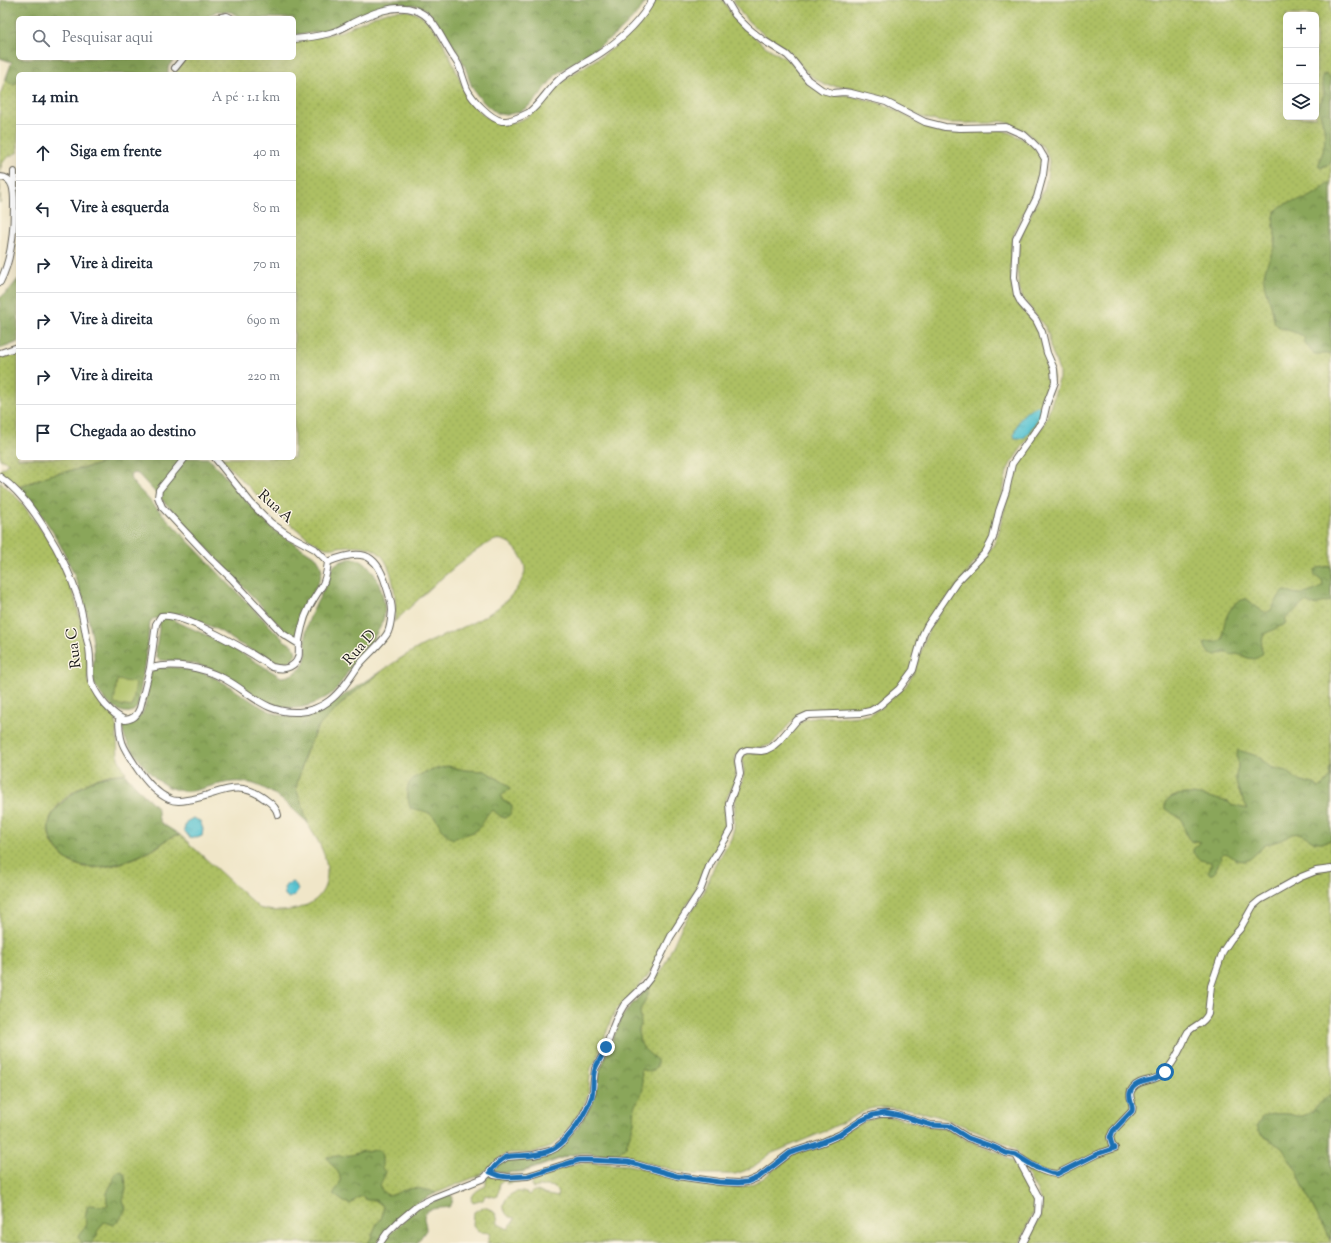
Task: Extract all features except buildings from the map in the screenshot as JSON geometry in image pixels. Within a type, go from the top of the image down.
[{"type":"street","points":[[296,39],[330,33],[371,15],[388,10],[408,8],[417,11],[428,18],[436,28],[458,66],[472,97],[493,117],[502,121],[529,112],[563,76],[603,51],[622,37],[638,20],[652,0]]},
{"type":"street","points":[[380,1243],[387,1233],[399,1221],[417,1206],[433,1198],[484,1178],[496,1164],[507,1157],[533,1156],[550,1151],[556,1148],[568,1136],[582,1117],[592,1096],[595,1069],[604,1053],[617,1017],[624,1005],[643,987],[650,978],[671,936],[700,891],[710,864],[731,829],[729,803],[740,774],[738,761],[739,756],[742,752],[747,750],[761,751],[772,747],[797,720],[802,717],[808,715],[851,714],[870,711],[885,701],[905,682],[912,670],[923,634],[927,626],[956,583],[985,552],[993,538],[1012,464],[1043,420],[1055,382],[1054,369],[1040,328],[1036,320],[1021,303],[1017,295],[1014,277],[1016,240],[1037,197],[1043,175],[1045,160],[1039,149],[1024,135],[1006,127],[945,128],[914,117],[886,102],[851,93],[833,93],[822,90],[808,80],[787,55],[763,40],[748,28],[735,15],[726,0]]},
{"type":"street","points":[[175,68],[181,60]]},
{"type":"street","points":[[0,282],[4,274],[14,228],[14,172]]},
{"type":"street","points":[[0,177],[6,178],[14,189]]},
{"type":"street","points":[[0,353],[16,348]]},
{"type":"street","points":[[183,460],[159,490],[158,497],[162,507],[283,634],[299,644]]},
{"type":"street","name":"Rua A","points":[[217,460],[251,503],[272,523],[287,534],[315,549],[328,562]]},
{"type":"street","name":"Rua C","points":[[0,477],[10,484],[26,502],[53,542],[74,588],[82,611],[88,644],[90,678],[97,693],[107,706],[119,717]]},
{"type":"street","name":"Rua D","points":[[150,668],[173,665],[198,669],[224,679],[263,705],[283,712],[303,712],[321,706],[337,694],[362,661],[388,634],[391,622],[392,605],[383,575],[374,562],[364,555],[357,554],[341,557],[328,562]]},
{"type":"street","points":[[278,815],[276,808],[268,801],[260,795],[244,789],[227,789],[190,800],[170,800],[148,782],[129,756],[122,744],[119,733],[119,717],[125,720],[138,715],[150,668],[156,624],[161,616],[166,615],[178,618],[213,632],[272,667],[279,669],[285,668],[295,663],[300,652],[299,644],[305,616],[322,585],[328,562]]},
{"type":"street","points":[[490,1172],[508,1177],[528,1176],[579,1160],[588,1160],[628,1162],[677,1176],[724,1182],[747,1182],[759,1177],[790,1153],[839,1135],[860,1121],[873,1115],[885,1113],[906,1117],[931,1125],[949,1126],[968,1138],[1006,1153],[1016,1155],[1037,1168],[1057,1174],[1097,1154],[1115,1148],[1112,1145],[1110,1137],[1113,1131],[1132,1111],[1133,1107],[1130,1093],[1133,1088],[1142,1082],[1154,1079],[1165,1072],[1171,1064],[1187,1033],[1206,1018],[1208,1014],[1211,986],[1223,951],[1240,929],[1253,906],[1260,900],[1300,877],[1316,871],[1331,869]]},
{"type":"street","points":[[1016,1155],[1039,1198],[1038,1213],[1022,1243]]},
{"type":"green space","points":[[1,0],[16,16],[16,60],[18,60],[18,72],[16,72],[16,153],[7,158],[1,167],[0,203],[0,95],[12,62],[0,58]]},
{"type":"green space","points":[[1,0],[647,0],[639,12],[618,32],[607,41],[559,72],[531,104],[517,112],[510,114],[500,114],[492,110],[484,102],[472,87],[464,64],[437,22],[425,9],[420,6],[411,5],[388,9],[326,30],[296,35],[296,16],[237,16],[231,12],[217,11],[208,16],[16,16],[16,60],[173,60],[168,67],[168,72],[16,72],[16,83],[12,84],[9,83],[6,78],[12,62],[0,58]]},
{"type":"green space","points":[[656,0],[723,0],[739,23],[763,45],[791,62],[819,92],[826,95],[846,95],[876,102],[890,107],[913,120],[942,130],[975,131],[1001,129],[1023,139],[1038,152],[1041,157],[1042,170],[1032,198],[1016,227],[1013,237],[1011,253],[1012,285],[1015,297],[1024,312],[1036,324],[1053,378],[1041,420],[1007,471],[992,534],[985,549],[925,627],[911,669],[899,686],[876,706],[859,711],[807,713],[792,721],[772,744],[760,748],[740,751],[735,757],[736,775],[725,804],[726,829],[724,835],[708,863],[692,897],[673,926],[652,969],[643,982],[616,1010],[597,1058],[591,1068],[588,1094],[582,1109],[562,1137],[550,1147],[530,1153],[509,1153],[502,1156],[482,1174],[429,1196],[411,1206],[377,1243],[0,1243],[0,481],[20,501],[52,545],[62,565],[75,599],[84,635],[88,660],[88,681],[98,700],[116,719],[118,758],[126,773],[108,775],[91,782],[79,788],[59,804],[52,814],[49,825],[50,837],[56,849],[62,856],[72,863],[84,867],[93,868],[112,866],[139,856],[156,848],[171,838],[180,835],[259,908],[265,910],[284,911],[303,907],[316,899],[325,886],[327,871],[324,855],[307,822],[296,789],[306,753],[313,736],[319,727],[330,715],[371,679],[395,662],[431,641],[473,622],[499,607],[510,597],[519,585],[525,571],[522,558],[514,547],[504,540],[493,541],[477,550],[452,569],[394,622],[395,597],[392,578],[385,561],[377,551],[361,546],[328,548],[315,543],[268,505],[223,460],[296,460],[296,72],[176,72],[184,60],[296,60],[296,41],[341,31],[391,11],[398,10],[413,12],[423,17],[440,37],[469,99],[475,107],[481,113],[496,122],[512,122],[521,120],[530,115],[564,81],[610,51],[639,24]]},
{"type":"green space","points":[[733,0],[1331,0],[1331,1243],[1026,1243],[1038,1221],[1042,1209],[1042,1201],[1024,1167],[1019,1154],[1015,1149],[975,1130],[937,1116],[909,1109],[880,1107],[869,1109],[823,1132],[770,1154],[753,1167],[735,1174],[694,1174],[681,1172],[638,1160],[586,1153],[567,1156],[522,1172],[502,1173],[513,1158],[533,1159],[544,1156],[556,1150],[577,1129],[591,1105],[599,1073],[622,1017],[661,972],[682,926],[704,892],[714,867],[731,839],[734,828],[735,801],[743,779],[744,771],[742,757],[750,752],[769,752],[781,743],[796,726],[806,719],[869,715],[882,707],[906,686],[914,672],[929,629],[960,582],[994,544],[999,531],[1015,468],[1024,451],[1043,426],[1059,380],[1059,371],[1050,346],[1049,336],[1045,327],[1022,297],[1019,288],[1017,269],[1019,242],[1024,227],[1044,189],[1047,177],[1049,161],[1043,147],[1027,133],[1009,123],[1001,121],[991,123],[949,123],[936,121],[921,117],[880,96],[849,87],[825,85],[808,74],[793,55],[785,48],[767,37],[749,22]]},
{"type":"green space","points":[[1326,74],[1331,78],[1331,163],[1321,168],[1319,167],[1319,163],[1325,135],[1319,106],[1324,94],[1323,75]]},
{"type":"green space","points":[[1331,182],[1331,354],[1314,354],[1305,343],[1304,337],[1298,333],[1281,328],[1275,322],[1265,286],[1264,276],[1274,246],[1275,237],[1273,220],[1276,212],[1285,204],[1312,196]]},
{"type":"green space","points":[[16,282],[16,343],[0,349],[0,298]]},
{"type":"green space","points":[[16,351],[16,460],[110,460],[93,466],[50,475],[18,487],[0,472],[0,470],[9,463],[0,459],[0,357]]},
{"type":"green space","points":[[110,460],[211,460],[247,502],[275,531],[317,558],[322,571],[320,579],[303,614],[296,639],[282,628],[138,474],[134,473],[130,475],[131,480],[135,485],[227,582],[285,641],[292,645],[296,654],[292,660],[287,663],[274,662],[238,643],[220,631],[182,613],[174,615],[173,619],[228,646],[281,677],[295,673],[304,663],[306,654],[307,625],[334,565],[348,559],[360,560],[365,563],[375,575],[381,589],[385,611],[384,618],[377,633],[354,662],[335,690],[327,697],[315,703],[300,708],[286,708],[273,705],[260,699],[211,669],[199,665],[160,660],[157,658],[156,651],[160,620],[158,618],[152,619],[150,623],[139,702],[137,707],[131,712],[123,712],[114,708],[107,702],[98,691],[93,680],[92,671],[94,656],[92,638],[87,613],[74,574],[55,536],[32,502],[19,488],[49,475],[93,466]]},
{"type":"green space","points":[[1331,566],[1331,601],[1313,605],[1305,602],[1286,618],[1285,624],[1266,633],[1263,637],[1261,646],[1263,653],[1255,659],[1237,654],[1210,654],[1206,649],[1204,643],[1223,639],[1225,620],[1231,608],[1241,600],[1247,599],[1266,613],[1271,610],[1282,592],[1286,591],[1296,594],[1305,594],[1323,586],[1322,581],[1314,575],[1315,570],[1318,568]]},
{"type":"green space","points":[[172,667],[206,674],[228,685],[262,707],[287,717],[300,717],[313,714],[381,672],[345,700],[317,728],[305,754],[296,788],[308,823],[276,795],[254,784],[247,782],[232,782],[188,791],[171,788],[156,779],[150,773],[127,742],[123,732],[123,721],[136,719],[143,711],[147,698],[151,672],[157,668]]},
{"type":"green space","points":[[117,680],[136,683],[132,707],[114,704]]},
{"type":"green space","points":[[1238,750],[1260,758],[1270,767],[1287,771],[1300,782],[1315,784],[1319,788],[1326,783],[1330,777],[1329,771],[1331,766],[1331,840],[1315,842],[1300,833],[1292,834],[1281,840],[1265,845],[1250,859],[1245,861],[1236,860],[1224,853],[1221,856],[1222,859],[1217,864],[1216,871],[1213,874],[1210,874],[1208,872],[1211,862],[1200,860],[1193,853],[1193,849],[1201,842],[1191,841],[1187,837],[1182,819],[1165,809],[1165,802],[1172,797],[1196,794],[1229,802],[1231,805],[1248,809],[1240,793],[1236,780]]},
{"type":"green space","points":[[448,766],[465,770],[485,771],[508,785],[510,789],[501,796],[502,800],[512,805],[510,814],[505,818],[501,817],[493,810],[488,814],[477,830],[453,839],[443,831],[430,813],[410,808],[407,792],[410,782],[419,775],[431,770]]},
{"type":"green space","points":[[117,774],[125,774],[155,805],[161,823],[180,835],[170,838],[134,858],[108,866],[92,867],[77,864],[65,858],[52,842],[49,834],[50,819],[59,806],[75,791],[95,780]]},
{"type":"green space","points":[[649,986],[648,995],[640,1010],[641,1025],[638,1031],[640,1042],[645,1050],[657,1060],[657,1066],[650,1072],[641,1069],[643,1089],[635,1105],[634,1123],[626,1146],[615,1157],[580,1153],[525,1170],[504,1173],[493,1171],[505,1160],[513,1158],[533,1159],[544,1156],[556,1150],[577,1129],[591,1105],[599,1073],[622,1017]]},
{"type":"green space","points":[[1331,1094],[1331,1240],[1319,1220],[1298,1173],[1290,1160],[1282,1148],[1261,1134],[1257,1126],[1262,1116],[1272,1114],[1289,1114],[1299,1116],[1306,1115]]},
{"type":"green space","points":[[877,1116],[898,1118],[950,1130],[962,1138],[1002,1154],[1013,1162],[1031,1192],[1034,1201],[1033,1212],[1020,1243],[487,1243],[491,1233],[479,1232],[473,1225],[474,1212],[483,1207],[494,1212],[497,1217],[498,1224],[508,1229],[516,1218],[509,1217],[505,1212],[505,1201],[508,1197],[513,1193],[518,1192],[524,1192],[529,1195],[533,1191],[538,1191],[558,1197],[556,1189],[553,1187],[545,1186],[533,1188],[531,1185],[537,1178],[536,1176],[579,1163],[628,1165],[715,1184],[741,1187],[749,1185],[762,1179],[794,1154]]},
{"type":"green space","points":[[375,1150],[380,1151],[382,1156],[382,1168],[385,1172],[380,1187],[383,1192],[393,1195],[410,1188],[414,1188],[436,1193],[411,1206],[377,1243],[368,1243],[377,1223],[381,1219],[383,1206],[375,1200],[366,1200],[363,1196],[357,1198],[351,1204],[344,1202],[333,1194],[338,1188],[340,1178],[337,1170],[327,1157],[351,1155],[363,1151],[367,1152]]},
{"type":"green space","points":[[118,1171],[123,1172],[125,1176],[126,1189],[123,1201],[126,1209],[113,1225],[104,1222],[92,1243],[81,1243],[82,1242],[78,1237],[86,1226],[86,1210],[88,1205],[108,1205],[108,1192],[114,1180],[113,1177]]},
{"type":"green space","points":[[491,1174],[532,1177],[524,1181],[506,1184],[508,1181],[502,1181],[500,1183],[498,1196],[495,1197],[485,1195],[483,1200],[473,1203],[471,1200],[473,1195],[486,1186],[486,1179]]},
{"type":"green space","points":[[449,1194],[453,1197],[452,1203],[449,1207],[429,1210],[424,1215],[426,1230],[417,1243],[383,1243],[384,1240],[414,1210]]},
{"type":"water","points":[[1038,406],[1042,408],[1042,412],[1028,433],[1024,438],[1015,438],[1015,430],[1019,421],[1025,413],[1033,407]]},
{"type":"water","points":[[193,818],[200,821],[203,829],[202,836],[197,838],[189,837],[184,830],[186,822]]},
{"type":"water","points":[[292,882],[298,890],[294,896],[289,898],[285,895],[284,888],[287,884]]},
{"type":"route","points":[[606,1047],[595,1069],[592,1096],[586,1110],[574,1129],[563,1142],[556,1148],[541,1154],[533,1156],[507,1157],[496,1164],[490,1172],[508,1177],[528,1176],[579,1160],[588,1160],[603,1162],[628,1162],[677,1176],[700,1178],[719,1182],[747,1182],[764,1174],[790,1153],[839,1135],[860,1121],[873,1115],[885,1113],[931,1125],[949,1126],[968,1138],[1006,1153],[1016,1155],[1037,1168],[1057,1174],[1097,1154],[1115,1148],[1110,1141],[1110,1137],[1113,1131],[1133,1110],[1130,1093],[1133,1088],[1142,1082],[1158,1077],[1165,1072]]}]
